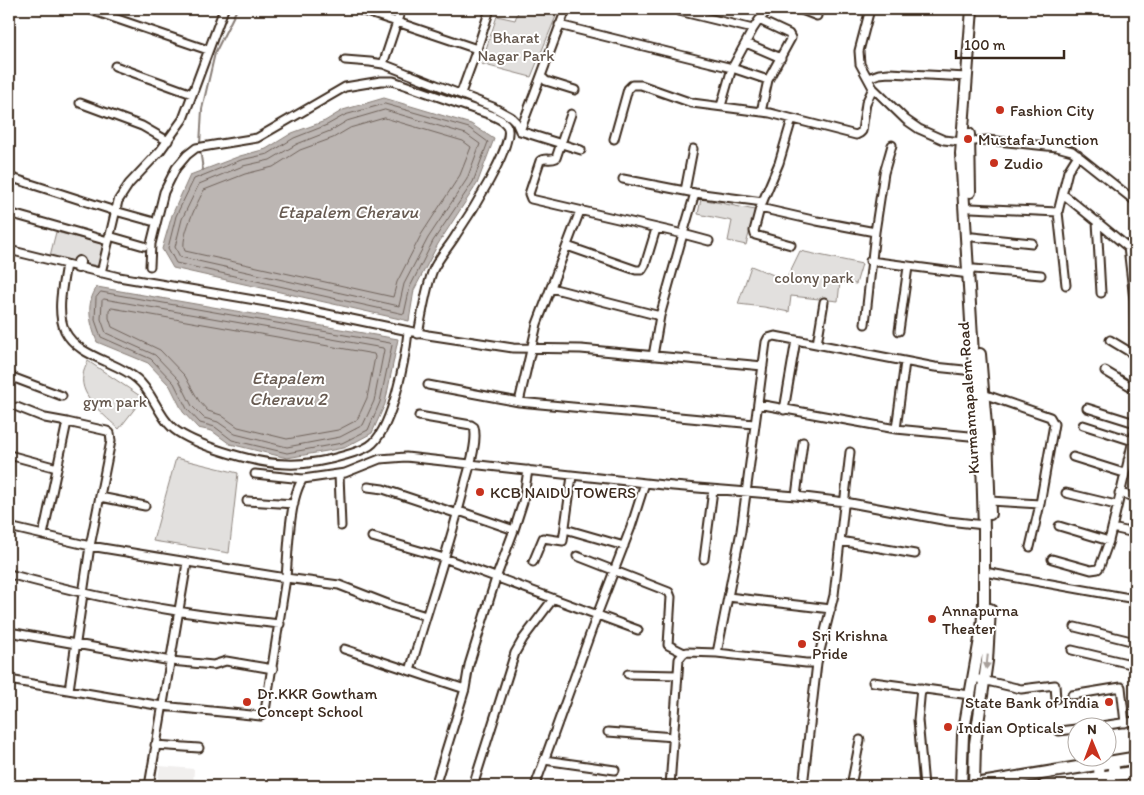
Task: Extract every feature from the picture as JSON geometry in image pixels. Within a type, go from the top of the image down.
[{"type":"main road","points":[[961,786],[963,735],[970,695],[979,680],[984,525],[980,437],[974,370],[972,271],[962,163],[966,142],[967,77],[972,9]]},
{"type":"main road","name":"Kurmannapalem Road","points":[[970,786],[979,680],[989,637],[990,573],[990,502],[987,437],[972,271],[971,208],[966,142],[978,9]]},
{"type":"main road","points":[[1116,762],[1135,758]]},
{"type":"main road","points":[[970,786],[1076,768]]},
{"type":"main road","points":[[1099,768],[1100,782]]},
{"type":"main road","points":[[1114,768],[1114,781]]},
{"type":"main road","points":[[1044,786],[1114,781],[1135,772]]},
{"type":"street","points":[[88,9],[208,50]]},
{"type":"street","points":[[101,273],[118,201],[129,184],[168,141],[183,119],[224,9]]},
{"type":"street","points":[[357,9],[477,49]]},
{"type":"street","points":[[382,64],[401,9]]},
{"type":"street","points":[[460,93],[490,9]]},
{"type":"street","points":[[520,131],[566,9]]},
{"type":"street","points":[[680,9],[679,11],[753,29]]},
{"type":"street","points":[[721,106],[732,68],[753,29],[769,9]]},
{"type":"street","points":[[799,9],[817,16]]},
{"type":"street","points":[[870,9],[859,58],[860,64],[873,88],[906,120],[919,129],[944,140],[966,142],[987,140],[1057,147],[1072,151],[1135,200]]},
{"type":"street","points":[[759,20],[791,35],[790,41],[768,80],[761,112]]},
{"type":"street","points":[[559,25],[732,68],[768,80]]},
{"type":"street","points":[[746,43],[781,58]]},
{"type":"street","points":[[345,60],[382,64],[460,93],[511,117],[516,122],[520,131],[581,150]]},
{"type":"street","points":[[115,66],[192,94]]},
{"type":"street","points":[[868,78],[889,73],[967,77]]},
{"type":"street","points":[[540,76],[546,81],[575,90]]},
{"type":"street","points":[[150,266],[151,244],[164,192],[176,168],[196,148],[257,138],[345,87],[393,81],[491,115],[503,121],[509,131],[505,147],[497,165],[474,209],[433,270],[418,334]]},
{"type":"street","points":[[614,138],[628,88],[632,85],[641,85],[692,103],[761,112],[858,135],[862,131],[867,100],[873,88]]},
{"type":"street","points":[[80,103],[142,126],[168,141]]},
{"type":"street","points":[[571,114],[556,158],[552,160],[543,158],[540,160],[529,197],[534,201],[709,241]]},
{"type":"street","points":[[791,245],[755,235],[754,231],[761,205],[779,163],[792,119]]},
{"type":"street","points":[[865,324],[870,261],[884,173],[892,145]]},
{"type":"street","points":[[685,191],[693,149]]},
{"type":"street","points":[[1066,285],[1058,212],[1068,171],[1078,155]]},
{"type":"street","points":[[9,177],[115,212],[151,221]]},
{"type":"street","points":[[623,179],[761,205],[817,221],[875,232]]},
{"type":"street","points":[[653,356],[660,316],[695,193]]},
{"type":"street","points":[[1063,194],[1135,253]]},
{"type":"street","points":[[971,208],[1058,212]]},
{"type":"street","points":[[518,402],[537,324],[580,211]]},
{"type":"street","points":[[9,213],[144,246]]},
{"type":"street","points":[[1097,221],[1101,293]]},
{"type":"street","points":[[567,246],[636,270],[642,270],[656,228]]},
{"type":"street","points":[[972,237],[1032,243]]},
{"type":"street","points":[[1110,340],[1135,355],[1134,300],[1128,247]]},
{"type":"street","points":[[9,250],[66,264],[78,264],[101,273],[284,305],[418,334],[513,348],[581,349],[763,366]]},
{"type":"street","points":[[870,261],[908,267],[1041,274]]},
{"type":"street","points":[[66,264],[62,320],[65,331],[70,339],[89,354],[116,365],[137,378],[146,388],[164,418],[178,432],[215,449],[273,463],[300,464],[328,460],[361,450],[372,444],[383,428],[389,414],[405,355],[408,332]]},
{"type":"street","points":[[899,331],[908,267]]},
{"type":"street","points":[[551,288],[660,316]]},
{"type":"street","points":[[817,344],[824,302]]},
{"type":"street","points":[[717,654],[741,531],[754,424],[768,338],[775,336],[905,362],[935,367],[974,370]]},
{"type":"street","points":[[784,410],[796,340]]},
{"type":"street","points":[[896,429],[905,362]]},
{"type":"street","points":[[1105,371],[1135,389]]},
{"type":"street","points":[[9,376],[62,396]]},
{"type":"street","points":[[428,385],[518,402],[754,424]]},
{"type":"street","points":[[983,394],[1050,417],[1053,420],[1055,427],[1030,547]]},
{"type":"street","points":[[758,404],[896,429],[980,437]]},
{"type":"street","points":[[17,408],[36,415],[102,429],[110,433],[110,449],[90,546],[69,690]]},
{"type":"street","points":[[1087,408],[1135,424]]},
{"type":"street","points":[[410,671],[458,512],[470,464],[475,433],[474,427],[419,416]]},
{"type":"street","points":[[43,535],[67,422]]},
{"type":"street","points":[[1083,425],[1133,441]]},
{"type":"street","points":[[1052,559],[1091,570],[1095,570],[1100,566],[1109,540],[1124,473],[1132,461],[1135,432]]},
{"type":"street","points":[[796,496],[803,442]]},
{"type":"street","points":[[803,786],[817,662],[831,609],[850,452]]},
{"type":"street","points":[[9,455],[57,468]]},
{"type":"street","points":[[255,474],[303,479],[339,474],[380,459],[406,456],[572,476],[796,496],[845,502],[948,521],[984,525]]},
{"type":"street","points":[[1073,457],[1124,473]]},
{"type":"street","points":[[435,786],[465,689],[469,665],[496,578],[514,530],[528,470]]},
{"type":"street","points":[[339,474],[341,526]]},
{"type":"street","points":[[533,562],[543,538],[563,541],[572,476]]},
{"type":"street","points":[[9,680],[162,706],[261,716],[266,711],[273,669],[294,504],[298,485],[303,479]]},
{"type":"street","points":[[535,786],[624,546],[645,483]]},
{"type":"street","points":[[368,488],[384,488],[514,530]]},
{"type":"street","points":[[704,559],[713,490]]},
{"type":"street","points":[[1066,493],[1116,504]]},
{"type":"street","points":[[1119,493],[1135,497]]},
{"type":"street","points":[[100,497],[145,506]]},
{"type":"street","points":[[247,501],[294,504]]},
{"type":"street","points":[[990,502],[1040,504]]},
{"type":"street","points":[[1059,526],[1109,540]]},
{"type":"street","points":[[9,527],[90,546],[187,563],[339,585],[385,603],[426,616]]},
{"type":"street","points":[[565,528],[624,546]]},
{"type":"street","points":[[1112,528],[1135,534]]},
{"type":"street","points":[[372,536],[444,558],[638,630]]},
{"type":"street","points":[[840,541],[915,554]]},
{"type":"street","points":[[577,556],[670,592],[668,645],[684,652],[806,663],[817,662]]},
{"type":"street","points":[[149,786],[162,706],[172,660],[187,563]]},
{"type":"street","points":[[990,573],[1135,599]]},
{"type":"street","points":[[9,574],[83,593],[179,611],[280,624]]},
{"type":"street","points":[[728,598],[831,609]]},
{"type":"street","points":[[473,786],[515,654],[553,599]]},
{"type":"street","points":[[1075,627],[1135,642]]},
{"type":"street","points":[[9,632],[172,660],[213,665],[226,661],[273,669]]},
{"type":"street","points":[[344,649],[465,689]]},
{"type":"street","points":[[1072,650],[1135,665]]},
{"type":"street","points":[[670,786],[679,659],[684,652]]},
{"type":"street","points":[[628,674],[678,675]]},
{"type":"street","points":[[979,680],[1021,689],[1054,684],[1056,699]]},
{"type":"street","points":[[873,682],[970,695]]},
{"type":"street","points":[[1072,695],[1121,687],[1125,723]]},
{"type":"street","points":[[921,688],[918,720],[924,786]]},
{"type":"street","points":[[1116,724],[1135,721]]},
{"type":"street","points":[[1059,731],[1066,730]]},
{"type":"street","points":[[608,732],[674,737]]},
{"type":"street","points":[[851,786],[860,740]]},
{"type":"street","points":[[155,745],[199,748]]},
{"type":"street","points":[[544,760],[615,770]]},
{"type":"shaded area","points":[[160,766],[194,769],[193,786],[157,786]]},
{"type":"green space","name":"Bharat Nagar Park","points":[[519,9],[559,9],[531,77],[481,64],[497,16],[515,20]]},
{"type":"green space","points":[[701,199],[755,210],[746,245],[728,241],[732,221],[698,214]]},
{"type":"green space","points":[[56,232],[103,244],[98,266],[50,256]]},
{"type":"green space","name":"colony park","points":[[800,251],[862,264],[856,284],[840,282],[838,301],[791,296],[789,312],[738,304],[751,266],[786,280]]},
{"type":"green space","name":"gym park","points":[[88,361],[143,398],[119,429],[95,406],[85,391],[83,374]]},
{"type":"green space","points":[[176,458],[238,473],[229,553],[153,541]]},
{"type":"water","name":"Etapalem Cheravu","points":[[384,98],[471,124],[494,139],[477,184],[438,244],[414,290],[409,321],[173,268],[162,249],[172,215],[190,175],[240,156],[266,149],[292,133],[325,121],[343,110]]},
{"type":"water","name":"Etapalem Cheravu 2","points":[[97,287],[398,339],[385,404],[372,433],[344,448],[287,458],[230,444],[212,431],[198,428],[183,412],[170,386],[148,363],[97,342],[92,328],[90,307]]},
{"type":"waterway","points":[[9,20],[13,9]]},
{"type":"waterway","points":[[200,145],[202,109],[215,53],[237,9]]},
{"type":"waterway","points":[[200,149],[203,170]]},
{"type":"place","name":"Fashion City","points":[[1000,110]]},
{"type":"place","name":"Mustafa Junction","points":[[968,139]]},
{"type":"place","name":"Zudio","points":[[994,163]]},
{"type":"place","name":"KCB NAIDU TOWERS","points":[[480,492]]},
{"type":"place","name":"Annapurna Theater","points":[[932,619]]},
{"type":"place","name":"Sri Krishna Pride","points":[[802,644]]},
{"type":"place","name":"Dr.KKR Gowtham Concept School","points":[[247,702]]},
{"type":"place","name":"State Bank of India","points":[[1109,702]]},
{"type":"place","name":"Indian Opticals","points":[[948,727]]}]
